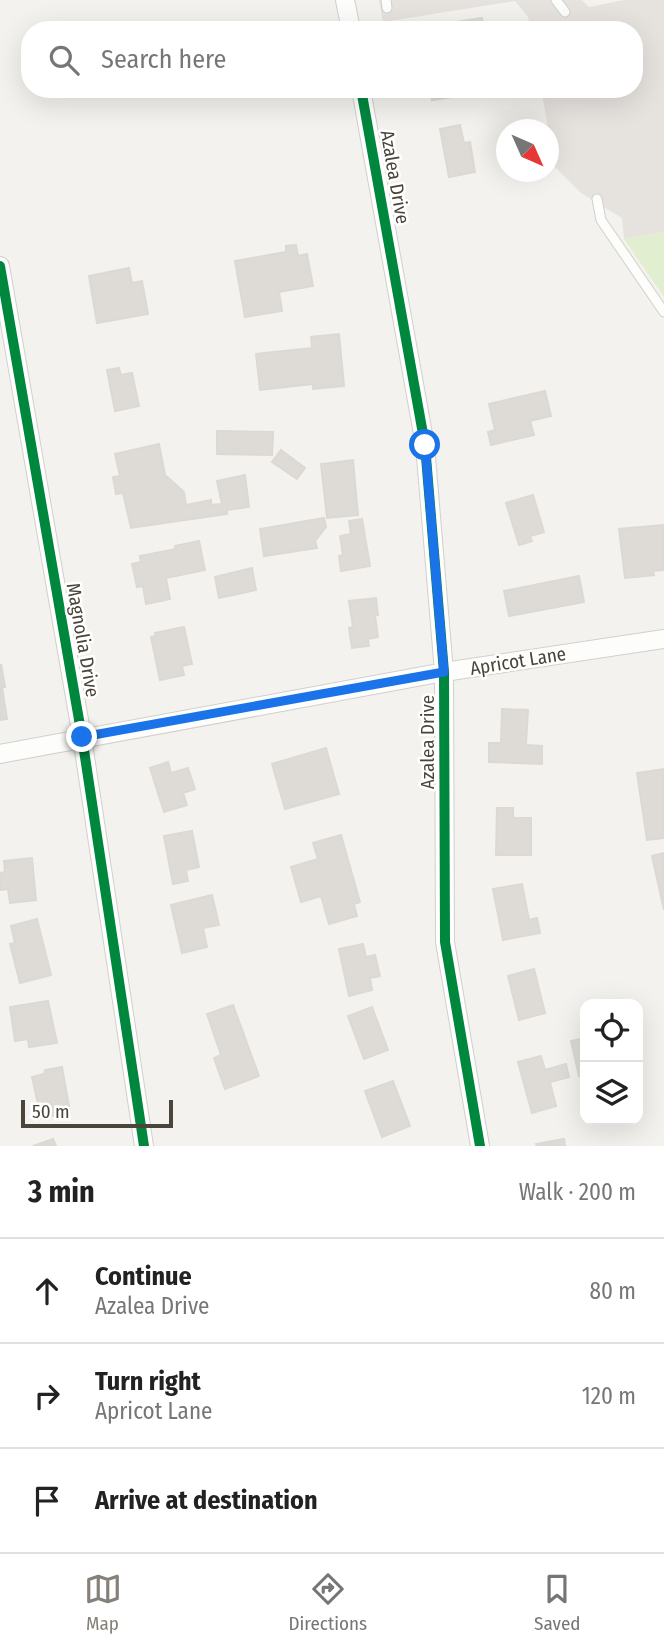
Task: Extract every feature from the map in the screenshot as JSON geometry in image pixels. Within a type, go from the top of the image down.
[{"type":"street","points":[[345,0],[349,21]]},
{"type":"street","name":"Azalea Drive","points":[[363,98],[425,445],[444,672],[445,942],[480,1146]]},
{"type":"street","name":"Magnolia Drive","points":[[0,266],[82,737],[144,1146]]},
{"type":"street","name":"Apricot Lane","points":[[0,754],[444,672],[664,639]]},
{"type":"lane","points":[[556,0],[565,12]]},
{"type":"lane","points":[[597,199],[601,220],[664,312]]},
{"type":"green space","points":[[664,232],[664,297],[624,239]]},
{"type":"shaded area","points":[[379,0],[582,0],[589,7],[624,0],[664,0],[664,232],[624,239],[622,218],[581,193],[559,171],[559,119],[546,119],[543,98],[643,98],[643,21],[529,21],[515,1],[383,21]]},
{"type":"building","points":[[460,125],[464,143],[470,142],[475,172],[449,177],[440,129]]},
{"type":"building","points":[[296,245],[298,256],[307,254],[313,286],[279,292],[282,311],[245,317],[235,261],[286,252],[286,246]]},
{"type":"building","points":[[129,268],[132,283],[142,281],[148,314],[97,323],[89,276]]},
{"type":"building","points":[[339,334],[344,386],[313,389],[313,384],[260,390],[256,354],[312,348],[311,337]]},
{"type":"building","points":[[119,368],[121,375],[132,373],[139,406],[115,411],[107,370]]},
{"type":"building","points":[[545,391],[551,416],[530,421],[534,435],[491,445],[488,432],[495,430],[489,404]]},
{"type":"building","points":[[217,431],[273,432],[272,455],[217,454]]},
{"type":"building","points":[[159,444],[165,475],[184,492],[186,505],[211,500],[211,505],[222,504],[217,481],[245,475],[249,507],[227,510],[227,514],[131,528],[123,493],[116,494],[113,477],[120,476],[115,454]]},
{"type":"building","points":[[281,450],[305,468],[297,479],[272,462]]},
{"type":"building","points":[[353,460],[358,515],[327,518],[321,464]]},
{"type":"building","points":[[533,495],[544,532],[530,536],[532,541],[519,545],[506,503]]},
{"type":"building","points":[[324,518],[326,527],[315,541],[317,548],[264,556],[260,529]]},
{"type":"building","points":[[362,519],[370,566],[341,571],[339,556],[343,555],[340,536],[351,534],[349,521]]},
{"type":"building","points":[[664,525],[664,570],[653,571],[654,575],[625,578],[619,529]]},
{"type":"building","points":[[199,541],[205,570],[166,578],[170,599],[146,604],[143,586],[137,587],[132,564],[141,562],[140,556]]},
{"type":"building","points":[[252,568],[256,590],[219,598],[215,577]]},
{"type":"building","points":[[579,576],[584,602],[509,616],[504,591]]},
{"type":"building","points":[[376,598],[378,637],[368,639],[369,646],[352,648],[349,628],[353,627],[349,601]]},
{"type":"building","points":[[184,627],[192,664],[182,666],[184,675],[160,680],[151,637],[156,636],[155,633]]},
{"type":"building","points":[[1,664],[7,719],[0,720]]},
{"type":"building","points":[[502,709],[528,710],[526,745],[542,746],[542,764],[489,762],[489,743],[501,743]]},
{"type":"building","points":[[326,748],[339,794],[285,809],[272,764]]},
{"type":"building","points":[[168,762],[171,773],[188,768],[195,789],[183,793],[187,805],[164,812],[150,768]]},
{"type":"building","points":[[664,769],[664,838],[647,840],[637,773]]},
{"type":"building","points":[[497,808],[513,808],[513,818],[531,818],[531,855],[496,855]]},
{"type":"building","points":[[192,831],[199,867],[186,870],[188,881],[173,884],[164,836]]},
{"type":"building","points":[[341,835],[360,902],[354,904],[357,916],[329,924],[321,896],[301,902],[291,867],[318,859],[313,843]]},
{"type":"building","points":[[664,853],[664,910],[652,856]]},
{"type":"building","points":[[32,858],[36,900],[10,903],[8,889],[0,890],[0,873],[5,872],[4,861]]},
{"type":"building","points":[[522,884],[529,920],[537,918],[540,933],[503,940],[493,889]]},
{"type":"building","points":[[212,895],[219,925],[203,928],[207,947],[182,953],[171,905]]},
{"type":"building","points":[[37,919],[51,975],[20,983],[10,944],[15,943],[11,926]]},
{"type":"building","points":[[363,944],[366,957],[375,955],[380,976],[370,978],[372,990],[349,996],[339,949]]},
{"type":"building","points":[[534,969],[545,1013],[519,1020],[508,976]]},
{"type":"building","points":[[48,1001],[57,1043],[29,1047],[28,1039],[15,1041],[10,1007]]},
{"type":"building","points":[[233,1005],[259,1076],[225,1089],[214,1058],[221,1055],[207,1014]]},
{"type":"building","points":[[372,1007],[388,1050],[364,1059],[348,1016]]},
{"type":"building","points":[[580,1039],[580,1076],[579,1076],[571,1041]]},
{"type":"building","points":[[541,1056],[545,1070],[566,1064],[569,1077],[550,1082],[556,1106],[532,1113],[518,1062]]},
{"type":"building","points":[[62,1067],[70,1112],[41,1118],[32,1077],[44,1074],[45,1070]]},
{"type":"building","points":[[393,1081],[410,1126],[382,1137],[365,1091]]},
{"type":"building","points":[[53,1139],[56,1146],[33,1146]]},
{"type":"building","points":[[564,1139],[565,1146],[536,1144]]},
{"type":"cycle path","points":[[363,98],[425,445],[444,672],[445,942],[480,1146]]},
{"type":"cycle path","points":[[0,266],[82,737],[144,1146]]},
{"type":"route","points":[[82,737],[444,672],[425,445]]}]
